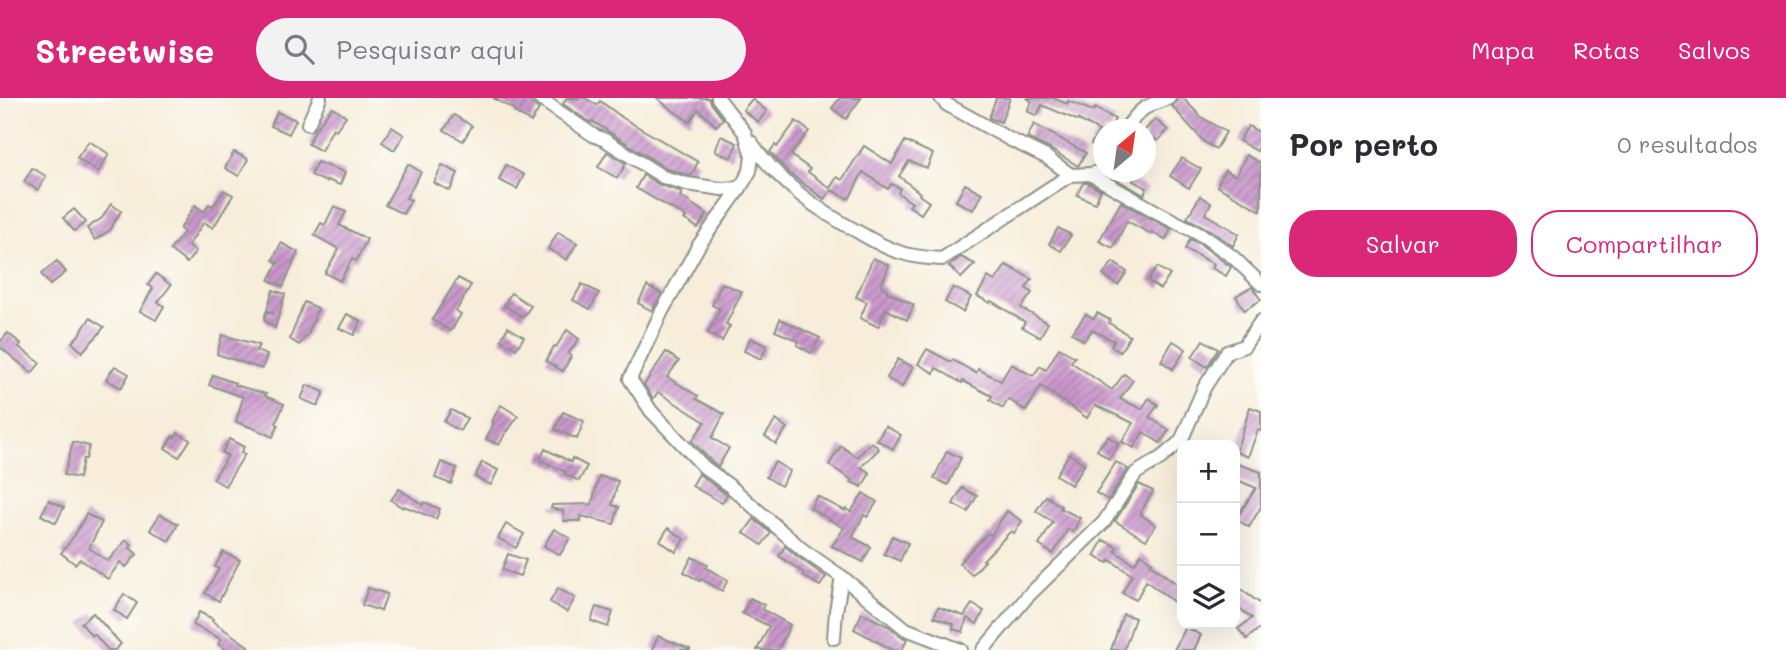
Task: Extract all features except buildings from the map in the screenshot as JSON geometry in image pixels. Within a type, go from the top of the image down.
[{"type":"street","points":[[308,124],[320,98]]},
{"type":"street","points":[[539,98],[593,135],[663,177],[699,186],[740,188]]},
{"type":"street","points":[[719,98],[764,162],[809,202],[841,223],[897,252],[920,257],[942,258],[1053,186],[1071,176],[1093,173]]},
{"type":"street","points":[[941,98],[946,104],[1046,157],[1071,176]]},
{"type":"street","points":[[1132,119],[1145,107],[1169,98]]},
{"type":"street","points":[[745,133],[752,156],[750,171],[699,246],[661,313],[630,379],[650,411],[704,467],[803,550],[842,577],[906,629],[961,650]]},
{"type":"street","points":[[1090,174],[1205,237],[1233,257],[1261,284]]},
{"type":"street","points":[[983,650],[1027,597],[1104,522],[1136,473],[1161,458],[1181,440],[1205,388],[1227,352],[1244,346],[1261,321]]},
{"type":"street","points":[[834,638],[842,577]]}]
